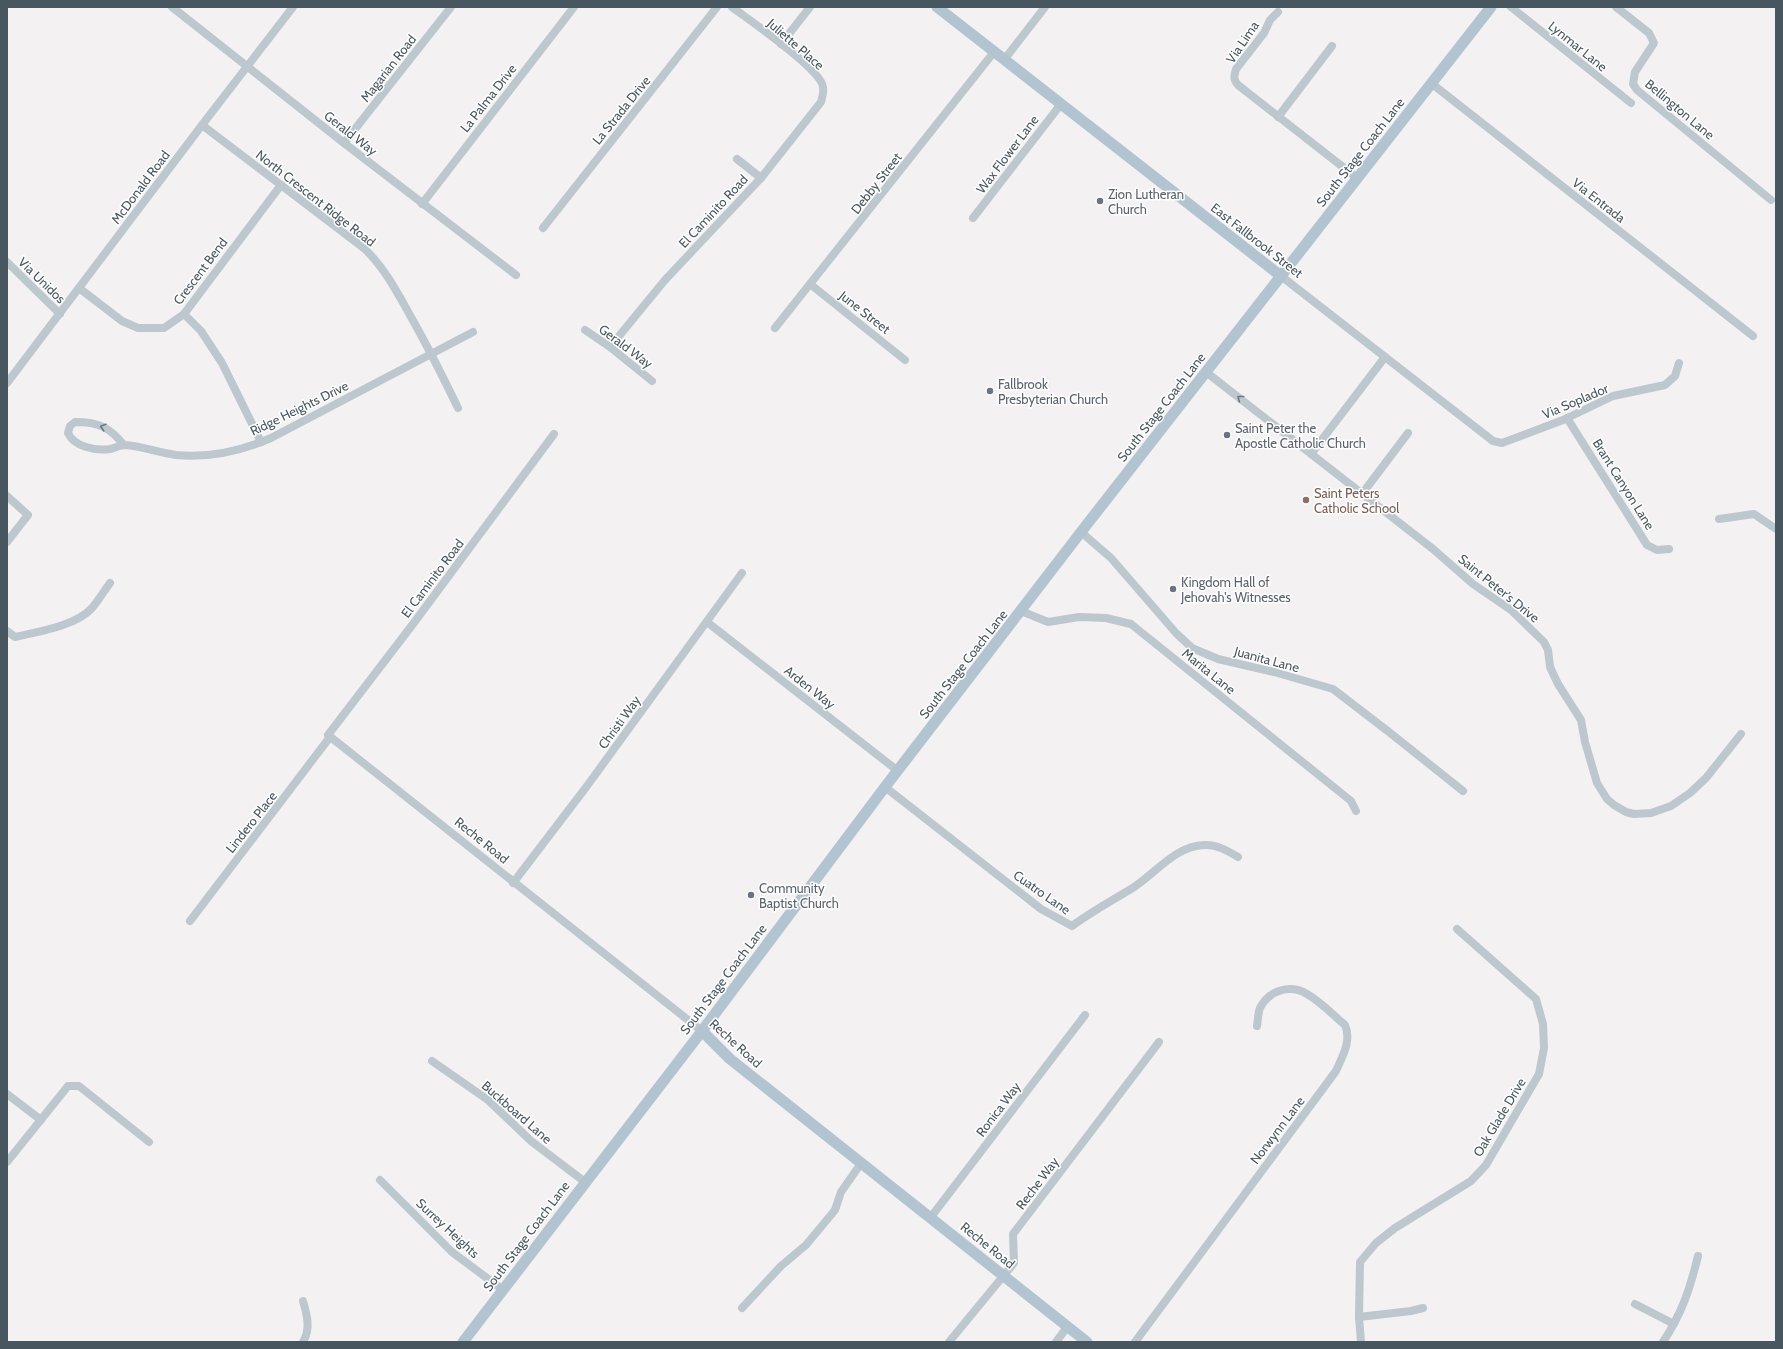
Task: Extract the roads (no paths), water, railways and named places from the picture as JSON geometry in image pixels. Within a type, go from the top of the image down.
[{"type":"main road","name":"East Fallbrook Street","points":[[937,7],[1281,276]]},
{"type":"main road","name":"South Stage Coach Lane","points":[[463,1342],[702,1031],[885,787],[1081,532],[1491,7]]},
{"type":"main road","name":"Reche Road","points":[[702,1031],[730,1059],[862,1162],[1087,1342]]},
{"type":"street","name":"Gerald Way","points":[[172,7],[422,204],[516,275]]},
{"type":"street","name":"McDonald Road","points":[[7,383],[293,7]]},
{"type":"street","name":"Magarian Road","points":[[344,143],[451,7]]},
{"type":"street","name":"La Palma Drive","points":[[422,204],[574,7]]},
{"type":"street","name":"La Strada Drive","points":[[542,228],[717,7]]},
{"type":"street","name":"Juliette Place","points":[[732,7],[781,44],[817,74],[824,87]]},
{"type":"street","points":[[781,44],[810,7]]},
{"type":"street","points":[[1004,60],[1046,7]]},
{"type":"street","name":"Lynmar Lane","points":[[1511,7],[1631,103]]},
{"type":"street","name":"Bellington Lane","points":[[1616,7],[1649,32],[1654,43],[1635,72],[1633,84],[1637,90],[1771,200]]},
{"type":"street","name":"Via Lima","points":[[1278,12],[1270,20],[1264,33],[1236,69],[1234,76],[1238,85],[1357,178]]},
{"type":"street","points":[[1278,117],[1332,46]]},
{"type":"street","name":"Debby Street","points":[[775,328],[994,52]]},
{"type":"street","name":"Via Entrada","points":[[1431,83],[1753,336]]},
{"type":"street","name":"El Caminito Road","points":[[610,347],[665,280],[761,178],[821,102],[824,87]]},
{"type":"street","name":"Wax Flower Lane","points":[[973,218],[1061,104]]},
{"type":"street","name":"North Crescent Ridge Road","points":[[202,125],[364,249],[377,261],[387,274],[431,354],[458,408]]},
{"type":"street","points":[[737,159],[761,178]]},
{"type":"street","name":"Crescent Bend","points":[[79,288],[122,321],[138,328],[164,328],[184,314],[281,185]]},
{"type":"street","name":"Via Unidos","points":[[7,262],[60,314]]},
{"type":"street","name":"East Fallbrook Street","points":[[1281,276],[1493,441]]},
{"type":"street","name":"June Street","points":[[810,284],[905,360]]},
{"type":"street","points":[[184,314],[201,331],[222,363],[261,442]]},
{"type":"street","name":"Gerald Way","points":[[585,330],[610,347],[652,381]]},
{"type":"street","name":"Ridge Heights Drive","points":[[124,445],[108,428],[85,422],[75,422],[70,426],[68,433],[71,440],[79,444],[102,450],[124,445],[175,455],[200,456],[240,449],[261,442],[473,332]]},
{"type":"street","points":[[1311,454],[1385,357]]},
{"type":"street","name":"Via Soplador","points":[[1493,441],[1502,443],[1567,418],[1613,396],[1665,385],[1676,376],[1679,364]]},
{"type":"street","name":"Saint Peter's Drive","points":[[1206,372],[1433,549],[1472,584],[1511,610],[1544,642],[1548,650],[1550,668],[1558,684],[1581,720],[1585,742],[1597,783],[1607,799],[1614,805],[1626,812],[1634,814],[1651,813],[1671,806],[1690,793],[1706,778],[1742,734]]},
{"type":"street","name":"Brant Canyon Lane","points":[[1567,418],[1647,545],[1657,550],[1669,549]]},
{"type":"street","points":[[1362,494],[1408,433]]},
{"type":"street","name":"El Caminito Road","points":[[329,736],[554,434]]},
{"type":"street","points":[[7,496],[28,515],[7,542]]},
{"type":"street","points":[[1719,520],[1754,514],[1776,529]]},
{"type":"street","name":"Juanita Lane","points":[[1081,532],[1111,558],[1176,633],[1192,648],[1218,659],[1274,672],[1333,689],[1463,791]]},
{"type":"street","name":"Christi Way","points":[[512,882],[587,786],[742,573]]},
{"type":"street","points":[[7,631],[15,636],[57,628],[86,614],[92,609],[110,583]]},
{"type":"street","name":"Marita Lane","points":[[1021,611],[1048,622],[1079,617],[1106,618],[1131,624],[1351,802],[1356,811]]},
{"type":"street","name":"Arden Way","points":[[707,622],[898,771]]},
{"type":"street","name":"Reche Road","points":[[329,736],[702,1031]]},
{"type":"street","name":"Lindero Place","points":[[190,921],[329,736]]},
{"type":"street","name":"Cuatro Lane","points":[[885,787],[1041,909],[1072,926],[1088,914],[1132,888],[1177,854],[1185,850],[1204,845],[1226,849],[1238,857]]},
{"type":"street","name":"Oak Glade Drive","points":[[1361,1342],[1359,1317],[1360,1262],[1376,1243],[1395,1228],[1471,1181],[1486,1165],[1539,1074],[1544,1048],[1543,1024],[1536,999],[1457,929]]},
{"type":"street","name":"Norwynn Lane","points":[[1135,1342],[1336,1071],[1348,1041],[1348,1032],[1345,1026],[1309,995],[1300,990],[1286,989],[1272,993],[1260,1008],[1257,1026]]},
{"type":"street","name":"Ronica Way","points":[[931,1217],[1085,1015]]},
{"type":"street","name":"Reche Way","points":[[949,1342],[1014,1263],[1013,1234],[1159,1042]]},
{"type":"street","name":"Buckboard Lane","points":[[432,1061],[488,1100],[508,1117],[514,1127],[585,1182]]},
{"type":"street","points":[[7,1162],[68,1086],[79,1086],[149,1142]]},
{"type":"street","points":[[7,1094],[41,1120]]},
{"type":"street","points":[[742,1308],[781,1266],[810,1240],[835,1210],[841,1192],[862,1162]]},
{"type":"street","name":"Surrey Heights","points":[[380,1180],[452,1252],[503,1290]]},
{"type":"street","points":[[1663,1342],[1686,1301],[1698,1256]]},
{"type":"street","points":[[303,1301],[308,1316],[308,1326],[303,1342]]},
{"type":"street","points":[[1634,1304],[1674,1324]]},
{"type":"street","points":[[1359,1317],[1412,1311],[1423,1308]]},
{"type":"street","points":[[1056,1342],[1068,1326]]},
{"type":"place","name":"Zion Lutheran Church","points":[[1100,201]]},
{"type":"place","name":"Fallbrook Presbyterian Church","points":[[990,391]]},
{"type":"place","name":"Saint Peter the Apostle Catholic Church","points":[[1227,435]]},
{"type":"place","name":"Saint Peters Catholic School","points":[[1306,500]]},
{"type":"place","name":"Kingdom Hall of Jehovah's Witnesses","points":[[1173,589]]},
{"type":"place","name":"Community Baptist Church","points":[[751,895]]}]
